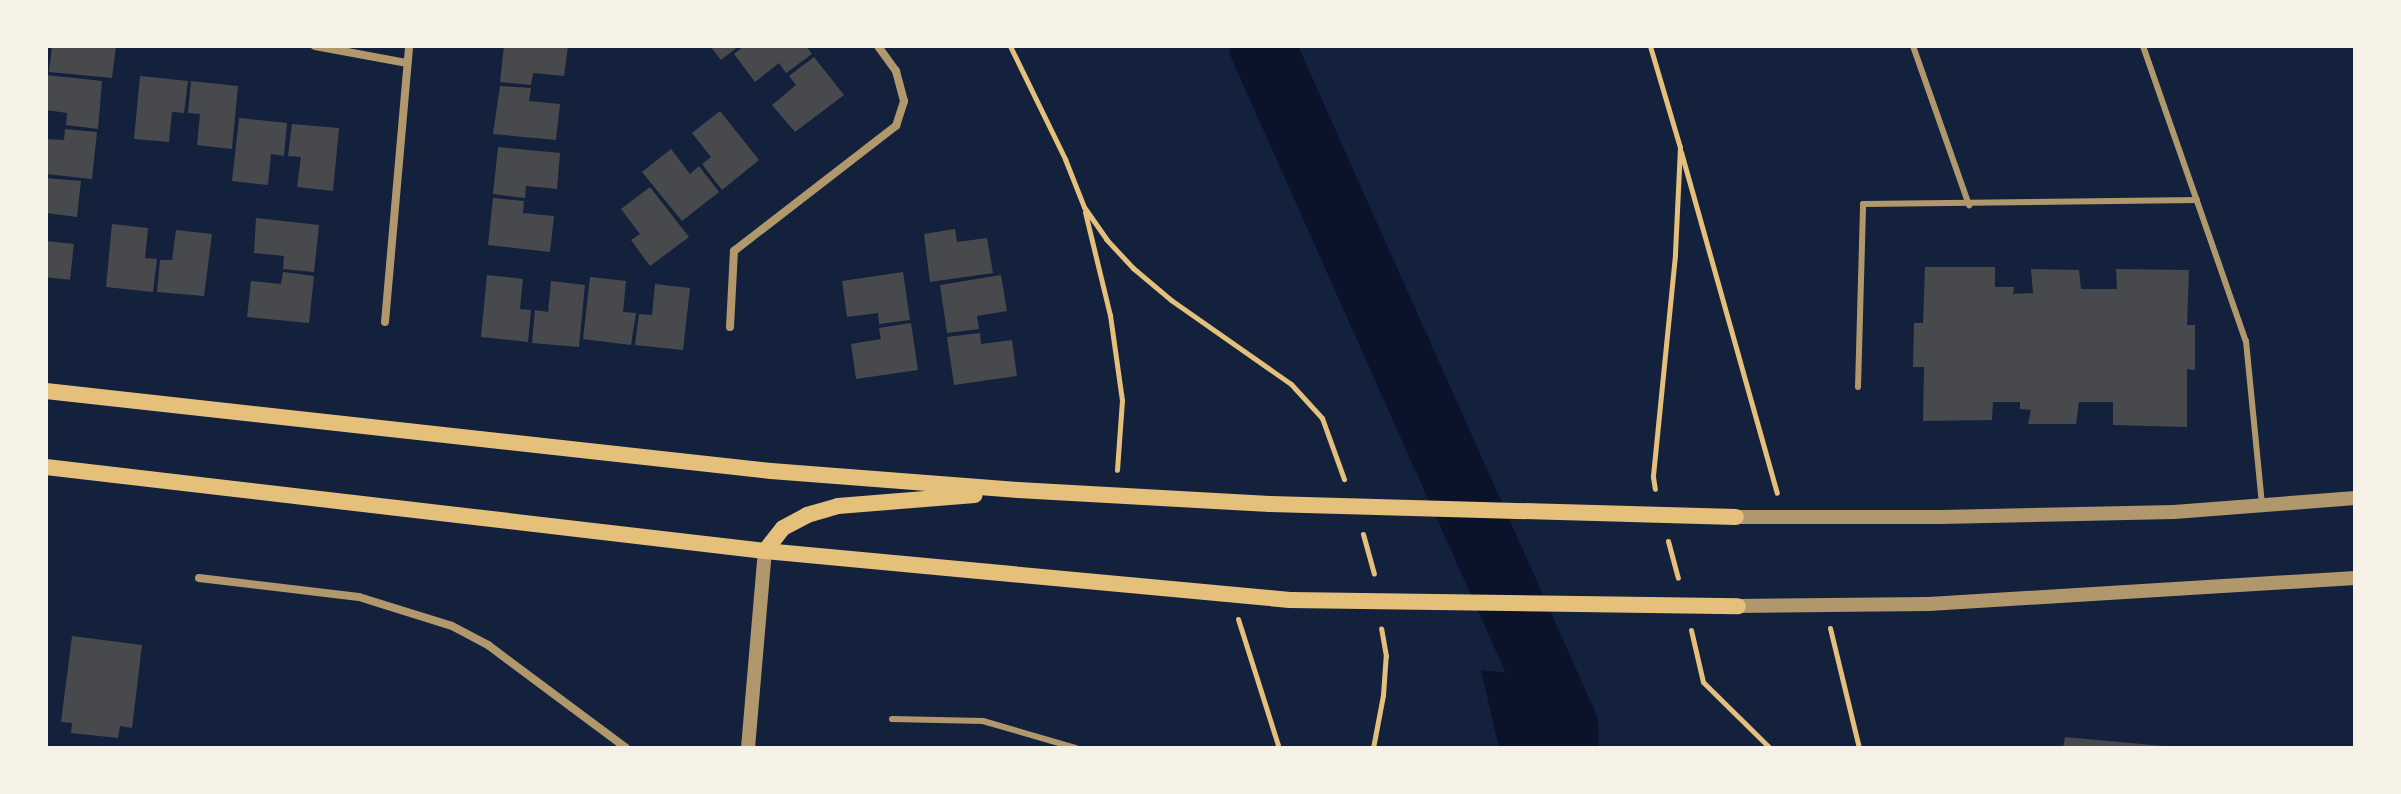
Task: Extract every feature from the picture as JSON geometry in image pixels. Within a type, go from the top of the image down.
[{"type":"main road","points":[[46,391],[771,471],[1033,491],[1270,504],[1736,517]]},
{"type":"main road","points":[[46,467],[765,551],[1290,600],[1738,606]]},
{"type":"main road","points":[[765,551],[783,528],[807,515],[838,506],[1033,491]]},
{"type":"street","points":[[315,46],[407,63]]},
{"type":"street","points":[[385,322],[409,46]]},
{"type":"street","points":[[730,327],[734,251],[896,126],[904,101],[896,71],[878,46]]},
{"type":"street","points":[[1736,517],[2065,514],[2355,498]]},
{"type":"street","points":[[748,748],[765,551]]},
{"type":"street","points":[[199,578],[359,597],[452,626],[488,645],[626,748]]},
{"type":"street","points":[[1738,606],[1929,604],[2355,578]]},
{"type":"lane","points":[[1913,46],[1969,205]]},
{"type":"lane","points":[[2143,46],[2246,341],[2262,505]]},
{"type":"lane","points":[[1858,387],[1863,204],[2197,200]]},
{"type":"lane","points":[[892,719],[983,721],[1076,748]]},
{"type":"path","points":[[1010,46],[1065,159],[1084,207],[1110,315],[1122,400],[1115,495]]},
{"type":"path","points":[[1650,46],[1784,517]]},
{"type":"path","points":[[1656,492],[1653,477],[1675,255],[1680,147]]},
{"type":"path","points":[[1084,207],[1133,268],[1171,300],[1291,384],[1322,418],[1347,488]]},
{"type":"path","points":[[1361,530],[1375,586]]},
{"type":"path","points":[[1667,536],[1678,580]]},
{"type":"path","points":[[1230,594],[1279,748]]},
{"type":"path","points":[[1824,605],[1859,748]]},
{"type":"path","points":[[1373,748],[1386,656],[1379,614]]},
{"type":"path","points":[[1689,623],[1703,682],[1770,748]]},
{"type":"water","points":[[1481,670],[1560,678],[1578,748],[1499,748]]},
{"type":"building","points":[[52,46],[116,46],[112,78],[49,72]]},
{"type":"building","points":[[504,46],[568,46],[564,76],[533,73],[531,85],[500,82]]},
{"type":"building","points":[[710,46],[739,46],[721,60]]},
{"type":"building","points":[[744,46],[806,46],[812,54],[786,73],[779,63],[755,82],[734,54]]},
{"type":"building","points":[[814,57],[844,95],[795,132],[772,105],[796,85],[789,76]]},
{"type":"building","points":[[46,75],[102,81],[98,129],[66,125],[67,113],[46,110]]},
{"type":"building","points":[[140,76],[188,81],[184,113],[172,112],[169,142],[134,139]]},
{"type":"building","points":[[191,81],[238,86],[232,149],[197,145],[200,114],[188,113]]},
{"type":"building","points":[[500,86],[531,88],[529,101],[560,104],[556,140],[493,134]]},
{"type":"building","points":[[720,111],[759,160],[722,190],[702,164],[711,157],[692,133]]},
{"type":"building","points":[[239,118],[287,123],[284,156],[271,154],[268,185],[232,181]]},
{"type":"building","points":[[292,124],[339,128],[333,191],[297,187],[301,157],[288,156]]},
{"type":"building","points":[[65,129],[97,132],[92,179],[46,174],[46,139],[64,140]]},
{"type":"building","points":[[498,147],[560,153],[557,189],[526,186],[525,198],[493,194]]},
{"type":"building","points":[[671,149],[690,174],[699,166],[719,192],[682,221],[642,172]]},
{"type":"building","points":[[46,178],[81,181],[77,217],[46,213]]},
{"type":"building","points":[[650,187],[689,237],[650,266],[631,240],[640,234],[621,209]]},
{"type":"building","points":[[493,198],[524,201],[523,213],[554,216],[550,252],[488,245]]},
{"type":"building","points":[[256,218],[319,225],[314,272],[283,269],[284,256],[254,253]]},
{"type":"building","points":[[112,224],[148,228],[145,258],[157,259],[153,292],[106,287]]},
{"type":"building","points":[[955,229],[957,242],[987,238],[993,273],[930,282],[924,234]]},
{"type":"building","points":[[176,230],[212,234],[204,296],[157,292],[160,260],[172,260]]},
{"type":"building","points":[[46,241],[74,244],[70,280],[46,277]]},
{"type":"building","points":[[1925,267],[1995,267],[1995,287],[2014,287],[2013,294],[2033,293],[2031,269],[2079,270],[2081,289],[2117,289],[2116,269],[2189,270],[2187,325],[2195,325],[2195,370],[2187,369],[2187,427],[2113,425],[2113,402],[2079,402],[2076,424],[2028,424],[2031,410],[2020,409],[2020,402],[1993,402],[1992,420],[1923,421],[1924,367],[1913,367],[1914,323],[1923,323]]},
{"type":"building","points":[[283,272],[314,276],[309,323],[247,317],[251,281],[281,284]]},
{"type":"building","points":[[903,272],[910,320],[879,324],[878,313],[847,317],[842,281]]},
{"type":"building","points":[[487,275],[523,279],[520,309],[531,310],[528,342],[481,337]]},
{"type":"building","points":[[1001,275],[1007,311],[977,316],[979,329],[947,333],[940,285]]},
{"type":"building","points":[[590,277],[626,281],[623,312],[636,313],[631,345],[583,339]]},
{"type":"building","points":[[551,281],[585,285],[579,347],[532,343],[535,310],[548,312]]},
{"type":"building","points":[[655,284],[690,288],[683,350],[635,345],[639,314],[652,315]]},
{"type":"building","points":[[911,323],[918,370],[856,379],[851,344],[881,339],[879,328]]},
{"type":"building","points":[[980,333],[981,344],[1012,340],[1017,376],[954,385],[947,337]]},
{"type":"building","points":[[72,636],[142,645],[132,728],[120,726],[118,738],[71,733],[72,723],[61,722]]},
{"type":"building","points":[[2065,737],[2163,746],[2163,748],[2063,748]]},
{"type":"waterway","points":[[1262,46],[1565,725],[1566,748]]}]
